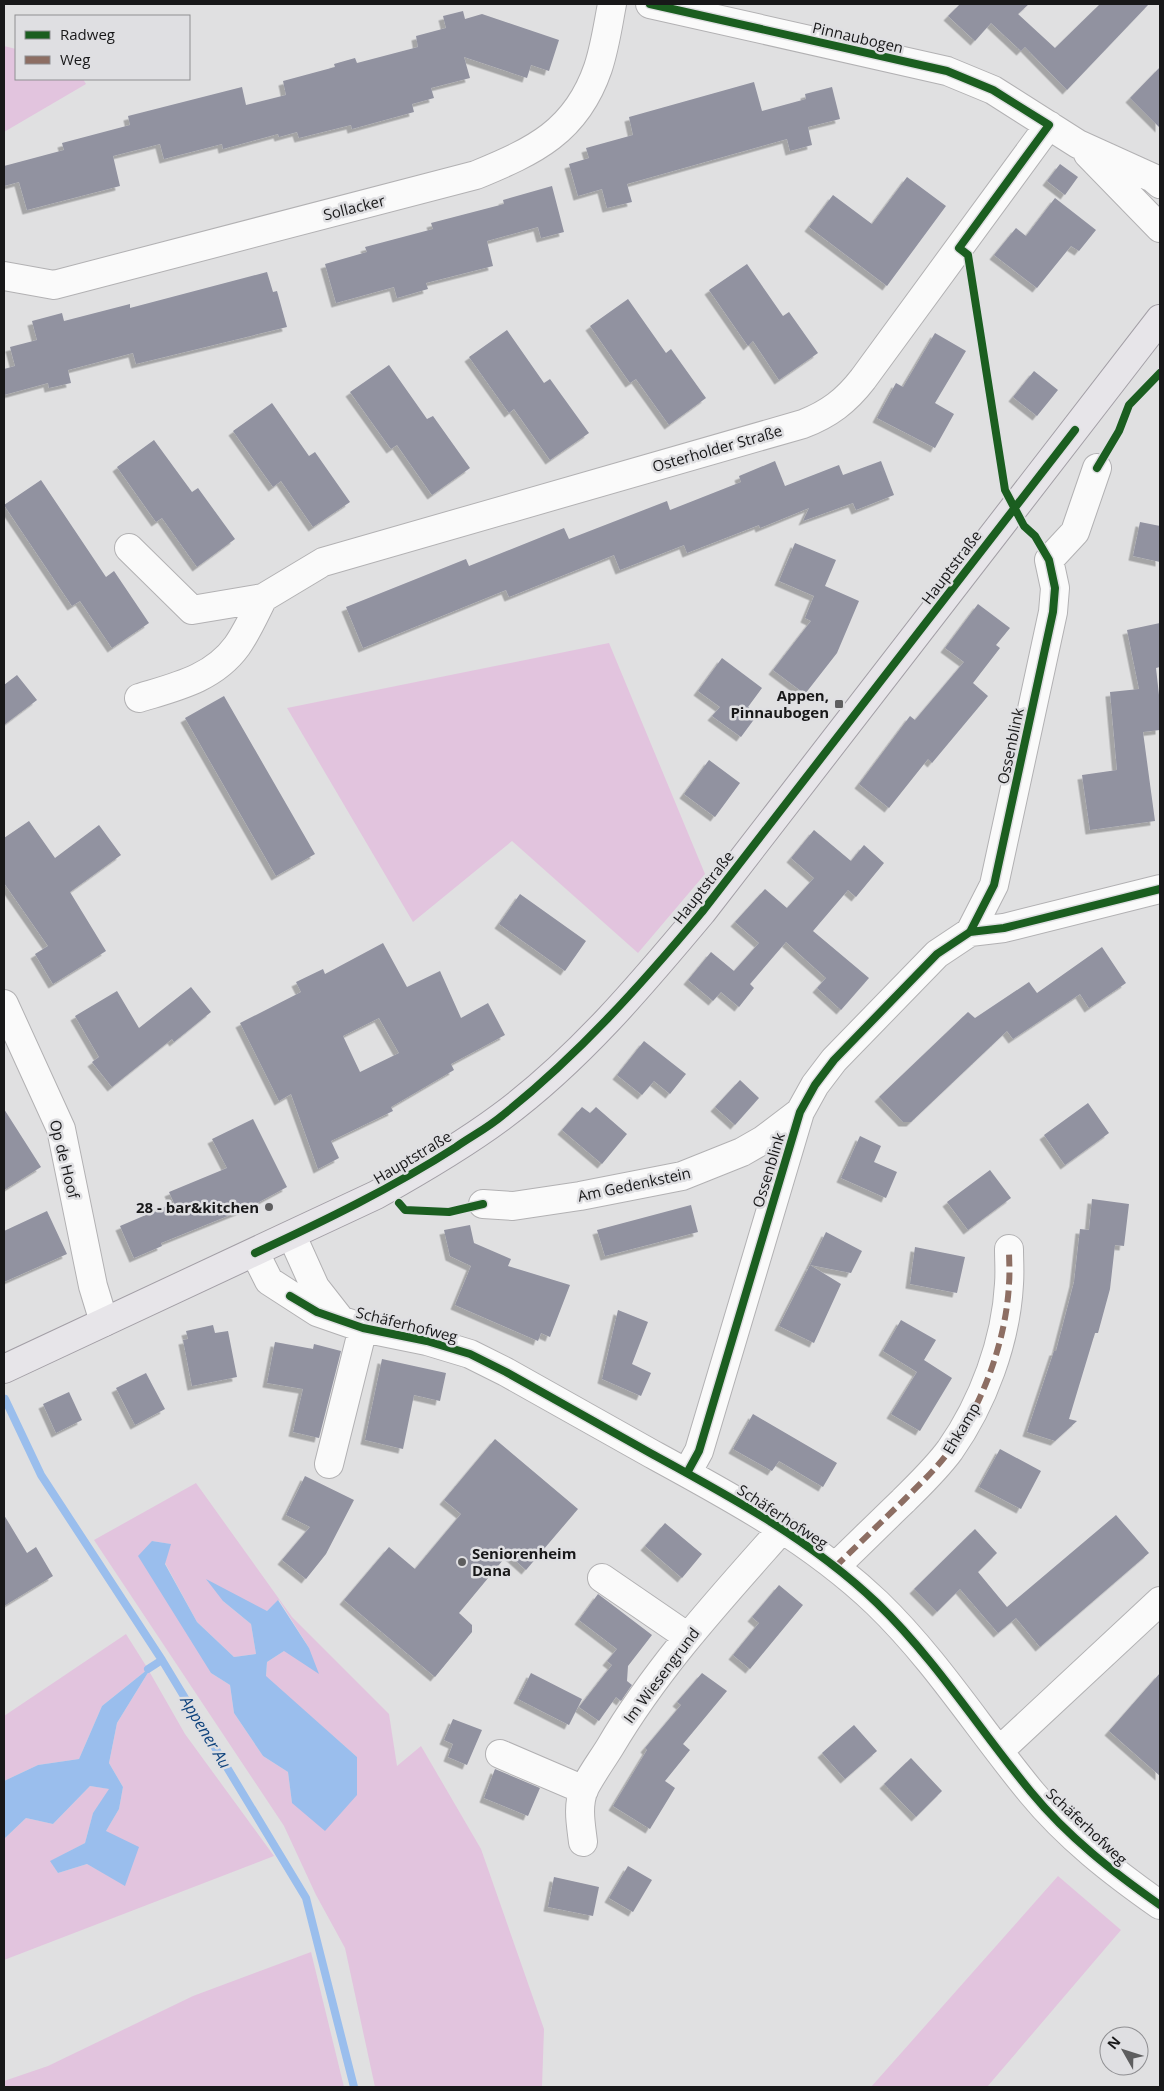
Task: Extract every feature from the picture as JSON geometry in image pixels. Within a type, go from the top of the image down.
[{"type":"main road","name":"Hauptstraße","points":[[4,1369],[292,1236],[376,1195],[426,1167],[488,1126],[556,1071],[610,1018],[702,912],[1160,319]]},
{"type":"street","name":"Sollacker","points":[[4,276],[54,285],[476,175],[523,156],[567,123],[582,104],[599,66],[612,4]]},
{"type":"street","name":"Pinnaubogen","points":[[650,4],[947,71],[993,90],[1078,144],[1158,180]]},
{"type":"street","name":"Osterholder Straße","points":[[263,598],[323,562],[822,416],[840,405],[863,379],[1050,125]]},
{"type":"street","name":"Pinnaubogen","points":[[1078,144],[1160,228]]},
{"type":"street","name":"Ossenblink","points":[[970,932],[994,885],[1049,632],[1053,612],[1054,588],[1049,560],[1075,532],[1097,468]]},
{"type":"street","points":[[128,548],[192,610],[263,598]]},
{"type":"street","points":[[139,698],[196,680],[212,671],[237,646],[263,598]]},
{"type":"street","name":"Ossenblink","points":[[687,1473],[699,1451],[800,1112],[815,1085],[834,1060],[937,954],[970,932],[1004,928],[1160,889]]},
{"type":"street","name":"Op de Hoof","points":[[4,1004],[61,1129],[93,1286],[104,1322]]},
{"type":"street","name":"Am Gedenkstein","points":[[483,1204],[513,1206],[682,1176],[742,1152],[763,1140],[800,1112]]},
{"type":"street","name":"Schäferhofweg","points":[[292,1236],[315,1286],[352,1324]]},
{"type":"street","name":"Ehkamp","points":[[835,1567],[925,1479],[950,1451],[967,1421],[984,1388],[995,1358],[1010,1283],[1009,1250]]},
{"type":"street","name":"Schäferhofweg","points":[[255,1253],[269,1281],[318,1312],[352,1324],[427,1341],[470,1354],[506,1372],[687,1473],[782,1529],[835,1567],[876,1602],[918,1646],[944,1676],[1032,1794],[1062,1826],[1095,1856],[1160,1905]]},
{"type":"street","points":[[329,1464],[352,1324]]},
{"type":"street","name":"Im Wiesengrund","points":[[583,1842],[580,1815],[584,1790],[645,1691],[688,1636],[782,1529]]},
{"type":"street","points":[[602,1578],[688,1636]]},
{"type":"street","points":[[999,1751],[1160,1601]]},
{"type":"street","points":[[500,1754],[584,1790]]},
{"type":"shaded area","points":[[4,46],[15,49],[15,80],[84,80],[86,84],[4,132]]},
{"type":"shaded area","points":[[609,643],[705,874],[638,953],[512,841],[413,922],[287,708]]},
{"type":"shaded area","points":[[196,1483],[292,1617],[389,1714],[397,1766],[421,1746],[481,1849],[544,2029],[542,2087],[375,2087],[345,1948],[316,1895],[284,1826],[94,1540]],"holes":[[[152,1541],[170,1544],[165,1563],[197,1622],[234,1657],[256,1654],[251,1624],[223,1601],[267,1611],[279,1600],[309,1648],[284,1651],[267,1662],[266,1677],[357,1757],[292,1803],[288,1772],[263,1756],[234,1713],[230,1685],[211,1673]]]},
{"type":"shaded area","points":[[126,1634],[148,1669],[102,1706],[79,1759],[38,1765],[4,1781],[4,1716]]},
{"type":"shaded area","points":[[149,1671],[185,1734],[274,1856],[4,1960],[4,1839],[26,1818],[53,1824],[90,1786],[110,1789],[93,1813],[85,1843],[51,1861],[58,1873],[87,1864],[125,1885],[106,1831],[119,1809],[123,1787],[109,1763],[117,1723]]},
{"type":"shaded area","points":[[1058,1876],[1121,1930],[987,2087],[871,2087]]},
{"type":"shaded area","points":[[311,1952],[344,2087],[4,2087],[4,2081],[48,2066],[193,1996]]},
{"type":"water","points":[[152,1541],[171,1544],[165,1564],[197,1622],[234,1657],[256,1654],[251,1624],[223,1601],[206,1579],[267,1611],[278,1600],[309,1648],[319,1674],[284,1651],[267,1662],[266,1676],[357,1757],[357,1795],[325,1831],[292,1803],[288,1772],[263,1756],[234,1713],[230,1685],[211,1673],[138,1556]]},
{"type":"water","points":[[148,1669],[149,1671],[117,1723],[109,1763],[123,1787],[119,1809],[106,1831],[139,1847],[125,1886],[87,1864],[58,1873],[50,1861],[85,1843],[93,1813],[109,1789],[90,1786],[53,1824],[26,1818],[4,1839],[4,1781],[38,1765],[79,1759],[102,1706]]},
{"type":"building","points":[[960,4],[1029,4],[1018,14],[1055,48],[1100,4],[1149,4],[1067,90],[1025,47],[1021,51],[991,23],[975,41],[948,16]]},
{"type":"building","points":[[463,11],[465,19],[482,14],[559,40],[549,71],[531,65],[527,78],[464,57],[470,78],[431,88],[434,98],[412,104],[414,112],[352,129],[351,125],[299,138],[297,132],[279,137],[278,134],[223,149],[222,144],[164,159],[160,144],[113,156],[120,186],[27,210],[19,182],[4,186],[4,166],[64,150],[62,143],[130,125],[128,116],[242,87],[246,105],[286,95],[283,81],[335,67],[334,64],[355,58],[357,63],[418,47],[416,36],[446,28],[443,16]]},
{"type":"building","points":[[1160,67],[1160,128],[1130,98]]},
{"type":"building","points":[[754,82],[762,111],[806,99],[805,94],[832,87],[840,119],[808,127],[812,145],[790,151],[787,139],[627,184],[632,202],[607,208],[602,189],[578,196],[569,164],[589,158],[586,148],[633,135],[629,117]]},
{"type":"building","points":[[1060,164],[1078,177],[1065,195],[1047,181]]},
{"type":"building","points":[[907,177],[946,206],[887,286],[809,227],[833,195],[872,224]]},
{"type":"building","points":[[552,186],[564,232],[541,238],[538,227],[487,241],[493,266],[426,283],[428,289],[397,298],[394,287],[336,303],[325,264],[367,252],[365,247],[433,229],[431,223],[504,204],[503,200]]},
{"type":"building","points":[[1055,198],[1096,230],[1079,251],[1071,246],[1037,288],[994,255],[1016,228],[1026,236]]},
{"type":"building","points":[[747,264],[783,316],[789,312],[818,353],[779,380],[753,341],[748,346],[709,290]]},
{"type":"building","points":[[267,272],[273,292],[277,291],[287,327],[136,364],[133,353],[68,370],[71,383],[49,388],[48,383],[4,395],[4,369],[15,366],[10,347],[37,340],[32,321],[62,313],[64,321],[130,304],[130,308]]},
{"type":"building","points":[[628,299],[666,353],[671,349],[706,398],[669,425],[636,379],[630,383],[590,326]]},
{"type":"building","points":[[507,330],[544,383],[550,379],[589,433],[550,460],[514,409],[509,413],[469,357]]},
{"type":"building","points":[[935,333],[966,351],[935,403],[954,414],[935,448],[877,418],[896,383],[903,387]]},
{"type":"building","points":[[389,365],[427,419],[433,416],[470,468],[432,495],[397,445],[391,449],[350,392]]},
{"type":"building","points":[[1034,371],[1058,390],[1037,416],[1013,397]]},
{"type":"building","points":[[272,403],[309,456],[315,452],[350,502],[313,527],[281,481],[273,487],[233,431]]},
{"type":"building","points":[[154,440],[192,492],[198,488],[235,539],[197,567],[162,518],[156,522],[117,467]]},
{"type":"building","points":[[775,461],[785,486],[839,465],[843,475],[881,461],[894,495],[856,510],[853,503],[803,521],[809,508],[760,528],[759,525],[687,553],[684,545],[620,570],[614,555],[509,597],[506,590],[363,648],[346,607],[466,559],[469,566],[564,528],[569,539],[667,501],[670,510],[741,482],[739,476]]},
{"type":"building","points":[[41,480],[106,577],[114,571],[149,623],[112,648],[80,601],[72,606],[4,505]]},
{"type":"building","points":[[1140,522],[1160,526],[1160,562],[1133,556]]},
{"type":"building","points":[[795,543],[836,560],[825,586],[859,601],[837,653],[805,694],[773,670],[811,621],[805,618],[814,596],[779,581]]},
{"type":"building","points":[[978,604],[1010,628],[996,645],[1000,648],[973,683],[988,696],[932,763],[928,759],[889,808],[859,784],[910,716],[915,720],[964,662],[945,648]]},
{"type":"building","points":[[1160,623],[1160,667],[1156,668],[1160,704],[1160,730],[1143,732],[1155,821],[1090,830],[1082,775],[1117,770],[1110,692],[1139,689],[1127,630]]},
{"type":"building","points":[[722,658],[762,688],[748,707],[758,714],[741,737],[712,716],[720,707],[698,691]]},
{"type":"building","points":[[17,675],[37,700],[4,725],[4,685]]},
{"type":"building","points":[[224,696],[315,854],[276,876],[185,718]]},
{"type":"building","points":[[709,760],[740,783],[715,817],[684,794]]},
{"type":"building","points":[[29,821],[55,858],[99,825],[121,855],[70,892],[106,951],[53,984],[35,954],[48,946],[4,883],[4,838]]},
{"type":"building","points":[[814,830],[851,861],[864,845],[884,863],[856,897],[848,890],[813,931],[869,978],[841,1010],[817,988],[826,978],[786,942],[750,984],[754,988],[739,1007],[721,992],[713,1001],[688,980],[711,952],[734,971],[759,943],[735,922],[765,889],[787,908],[814,878],[791,858]]},
{"type":"building","points":[[520,894],[586,941],[565,971],[499,924]]},
{"type":"building","points":[[383,943],[407,987],[440,971],[461,1018],[488,1003],[505,1035],[451,1064],[454,1070],[391,1107],[393,1111],[331,1141],[339,1158],[318,1169],[291,1094],[279,1101],[240,1023],[301,992],[296,982],[323,969],[325,974]],"holes":[[[379,1018],[399,1053],[360,1072],[343,1036]]]},
{"type":"building","points":[[1102,947],[1126,983],[1089,1008],[1080,994],[1013,1039],[1007,1031],[911,1122],[903,1122],[879,1097],[968,1012],[975,1018],[1029,982],[1037,993]]},
{"type":"building","points":[[191,987],[211,1012],[174,1042],[172,1039],[112,1087],[92,1062],[99,1057],[75,1016],[117,991],[139,1028]]},
{"type":"building","points":[[644,1041],[686,1074],[670,1094],[654,1081],[642,1095],[617,1075]]},
{"type":"building","points":[[740,1080],[759,1098],[735,1125],[715,1107]]},
{"type":"building","points":[[1088,1103],[1109,1133],[1065,1165],[1044,1135]]},
{"type":"building","points":[[582,1107],[590,1113],[596,1107],[627,1134],[602,1164],[562,1130]]},
{"type":"building","points":[[4,1109],[41,1167],[4,1190]]},
{"type":"building","points":[[253,1119],[287,1187],[250,1207],[161,1243],[162,1246],[134,1258],[120,1226],[174,1203],[169,1192],[227,1168],[212,1139]]},
{"type":"building","points":[[860,1136],[881,1146],[874,1162],[897,1172],[886,1198],[841,1178]]},
{"type":"building","points":[[990,1170],[1011,1198],[968,1230],[947,1202]]},
{"type":"building","points":[[1092,1199],[1129,1204],[1124,1246],[1115,1245],[1110,1289],[1098,1333],[1095,1333],[1069,1419],[1077,1421],[1055,1441],[1027,1432],[1054,1351],[1056,1351],[1074,1282],[1080,1229],[1089,1230]]},
{"type":"building","points":[[691,1205],[698,1232],[605,1256],[597,1230]]},
{"type":"building","points":[[47,1211],[67,1254],[4,1282],[4,1231]]},
{"type":"building","points":[[470,1225],[474,1243],[511,1259],[508,1266],[570,1285],[550,1337],[541,1333],[538,1341],[455,1305],[471,1266],[450,1256],[444,1230]]},
{"type":"building","points":[[826,1232],[862,1251],[851,1273],[810,1265]]},
{"type":"building","points":[[915,1247],[965,1257],[957,1293],[910,1284]]},
{"type":"building","points":[[810,1265],[841,1284],[814,1343],[779,1326]]},
{"type":"building","points":[[618,1310],[648,1322],[632,1364],[651,1373],[641,1396],[602,1379]]},
{"type":"building","points":[[901,1320],[936,1340],[924,1360],[952,1378],[920,1431],[891,1414],[917,1372],[883,1351]]},
{"type":"building","points":[[213,1325],[215,1333],[228,1331],[237,1377],[192,1386],[183,1340],[188,1339],[186,1331]]},
{"type":"building","points":[[275,1342],[313,1349],[314,1344],[341,1351],[319,1438],[293,1432],[303,1389],[267,1383]]},
{"type":"building","points":[[382,1359],[446,1373],[440,1401],[414,1395],[403,1449],[365,1440]]},
{"type":"building","points":[[146,1373],[165,1409],[135,1425],[116,1388]]},
{"type":"building","points":[[69,1392],[82,1420],[56,1433],[43,1404]]},
{"type":"building","points":[[753,1414],[837,1463],[823,1487],[779,1461],[772,1471],[733,1449]]},
{"type":"building","name":"Seniorenheim Dana","points":[[495,1439],[578,1509],[526,1570],[508,1554],[459,1613],[472,1625],[472,1632],[435,1677],[344,1600],[389,1547],[415,1569],[461,1514],[444,1500]]},
{"type":"building","points":[[1000,1449],[1041,1471],[1021,1509],[979,1487]]},
{"type":"building","points":[[305,1476],[354,1500],[326,1554],[306,1579],[282,1560],[310,1527],[286,1515]]},
{"type":"building","points":[[4,1515],[27,1553],[36,1547],[53,1576],[4,1606]]},
{"type":"building","points":[[1116,1515],[1149,1553],[1040,1647],[1016,1618],[998,1633],[960,1589],[937,1612],[914,1589],[975,1529],[997,1553],[978,1572],[1007,1607]]},
{"type":"building","points":[[665,1523],[702,1554],[682,1578],[645,1546]]},
{"type":"building","points":[[779,1585],[803,1605],[750,1669],[733,1655],[759,1623],[752,1617]]},
{"type":"building","points":[[598,1594],[652,1635],[628,1666],[627,1681],[632,1685],[621,1701],[616,1697],[599,1721],[579,1707],[612,1665],[607,1661],[617,1649],[579,1620]]},
{"type":"building","points":[[531,1673],[582,1699],[569,1725],[518,1699]]},
{"type":"building","points":[[702,1673],[727,1691],[683,1744],[690,1750],[665,1781],[675,1788],[650,1829],[613,1806],[647,1750],[645,1748],[681,1705],[677,1702]]},
{"type":"building","points":[[1160,1673],[1160,1776],[1109,1731]]},
{"type":"building","points":[[453,1719],[482,1730],[467,1765],[448,1757],[453,1744],[444,1740]]},
{"type":"building","points":[[854,1725],[877,1751],[845,1779],[822,1753]]},
{"type":"building","points":[[911,1758],[942,1791],[916,1817],[884,1784]]},
{"type":"building","points":[[495,1769],[540,1788],[528,1816],[484,1798]]},
{"type":"building","points":[[628,1866],[652,1880],[633,1912],[609,1898]]},
{"type":"building","points":[[554,1877],[599,1887],[593,1916],[548,1907]]},
{"type":"waterway","name":"Appener Au","points":[[5,1399],[41,1475],[162,1660],[306,1898],[354,2087]]},
{"type":"waterway","points":[[148,1669],[162,1660]]},
{"type":"marked path","points":[[835,1567],[933,1470],[950,1450],[973,1412],[991,1371],[1003,1327],[1009,1284],[1009,1249]]},
{"type":"cycle path","points":[[650,4],[947,71],[993,90],[1049,125],[959,248],[968,255],[1005,490],[1024,526],[1035,536],[1049,560],[1055,588],[1053,612],[994,885],[970,932],[937,954],[834,1060],[815,1085],[800,1112],[699,1451],[687,1473]]},
{"type":"cycle path","points":[[1097,468],[1119,431],[1129,405],[1160,373]]},
{"type":"cycle path","points":[[255,1253],[357,1203],[456,1147],[503,1115],[583,1044],[656,966],[702,912],[1075,430]]},
{"type":"cycle path","points":[[970,932],[1004,928],[1160,889]]},
{"type":"cycle path","points":[[399,1203],[405,1210],[449,1212],[483,1204]]},
{"type":"cycle path","points":[[290,1296],[317,1312],[363,1328],[427,1341],[470,1354],[506,1372],[741,1503],[798,1540],[852,1580],[898,1625],[938,1671],[1031,1792],[1060,1824],[1108,1867],[1160,1905]]},
{"type":"place","name":"Appen, Pinnaubogen","points":[[839,704]]},
{"type":"place","name":"28 - bar&kitchen","points":[[269,1207]]},
{"type":"place","name":"Seniorenheim Dana","points":[[462,1562]]}]
